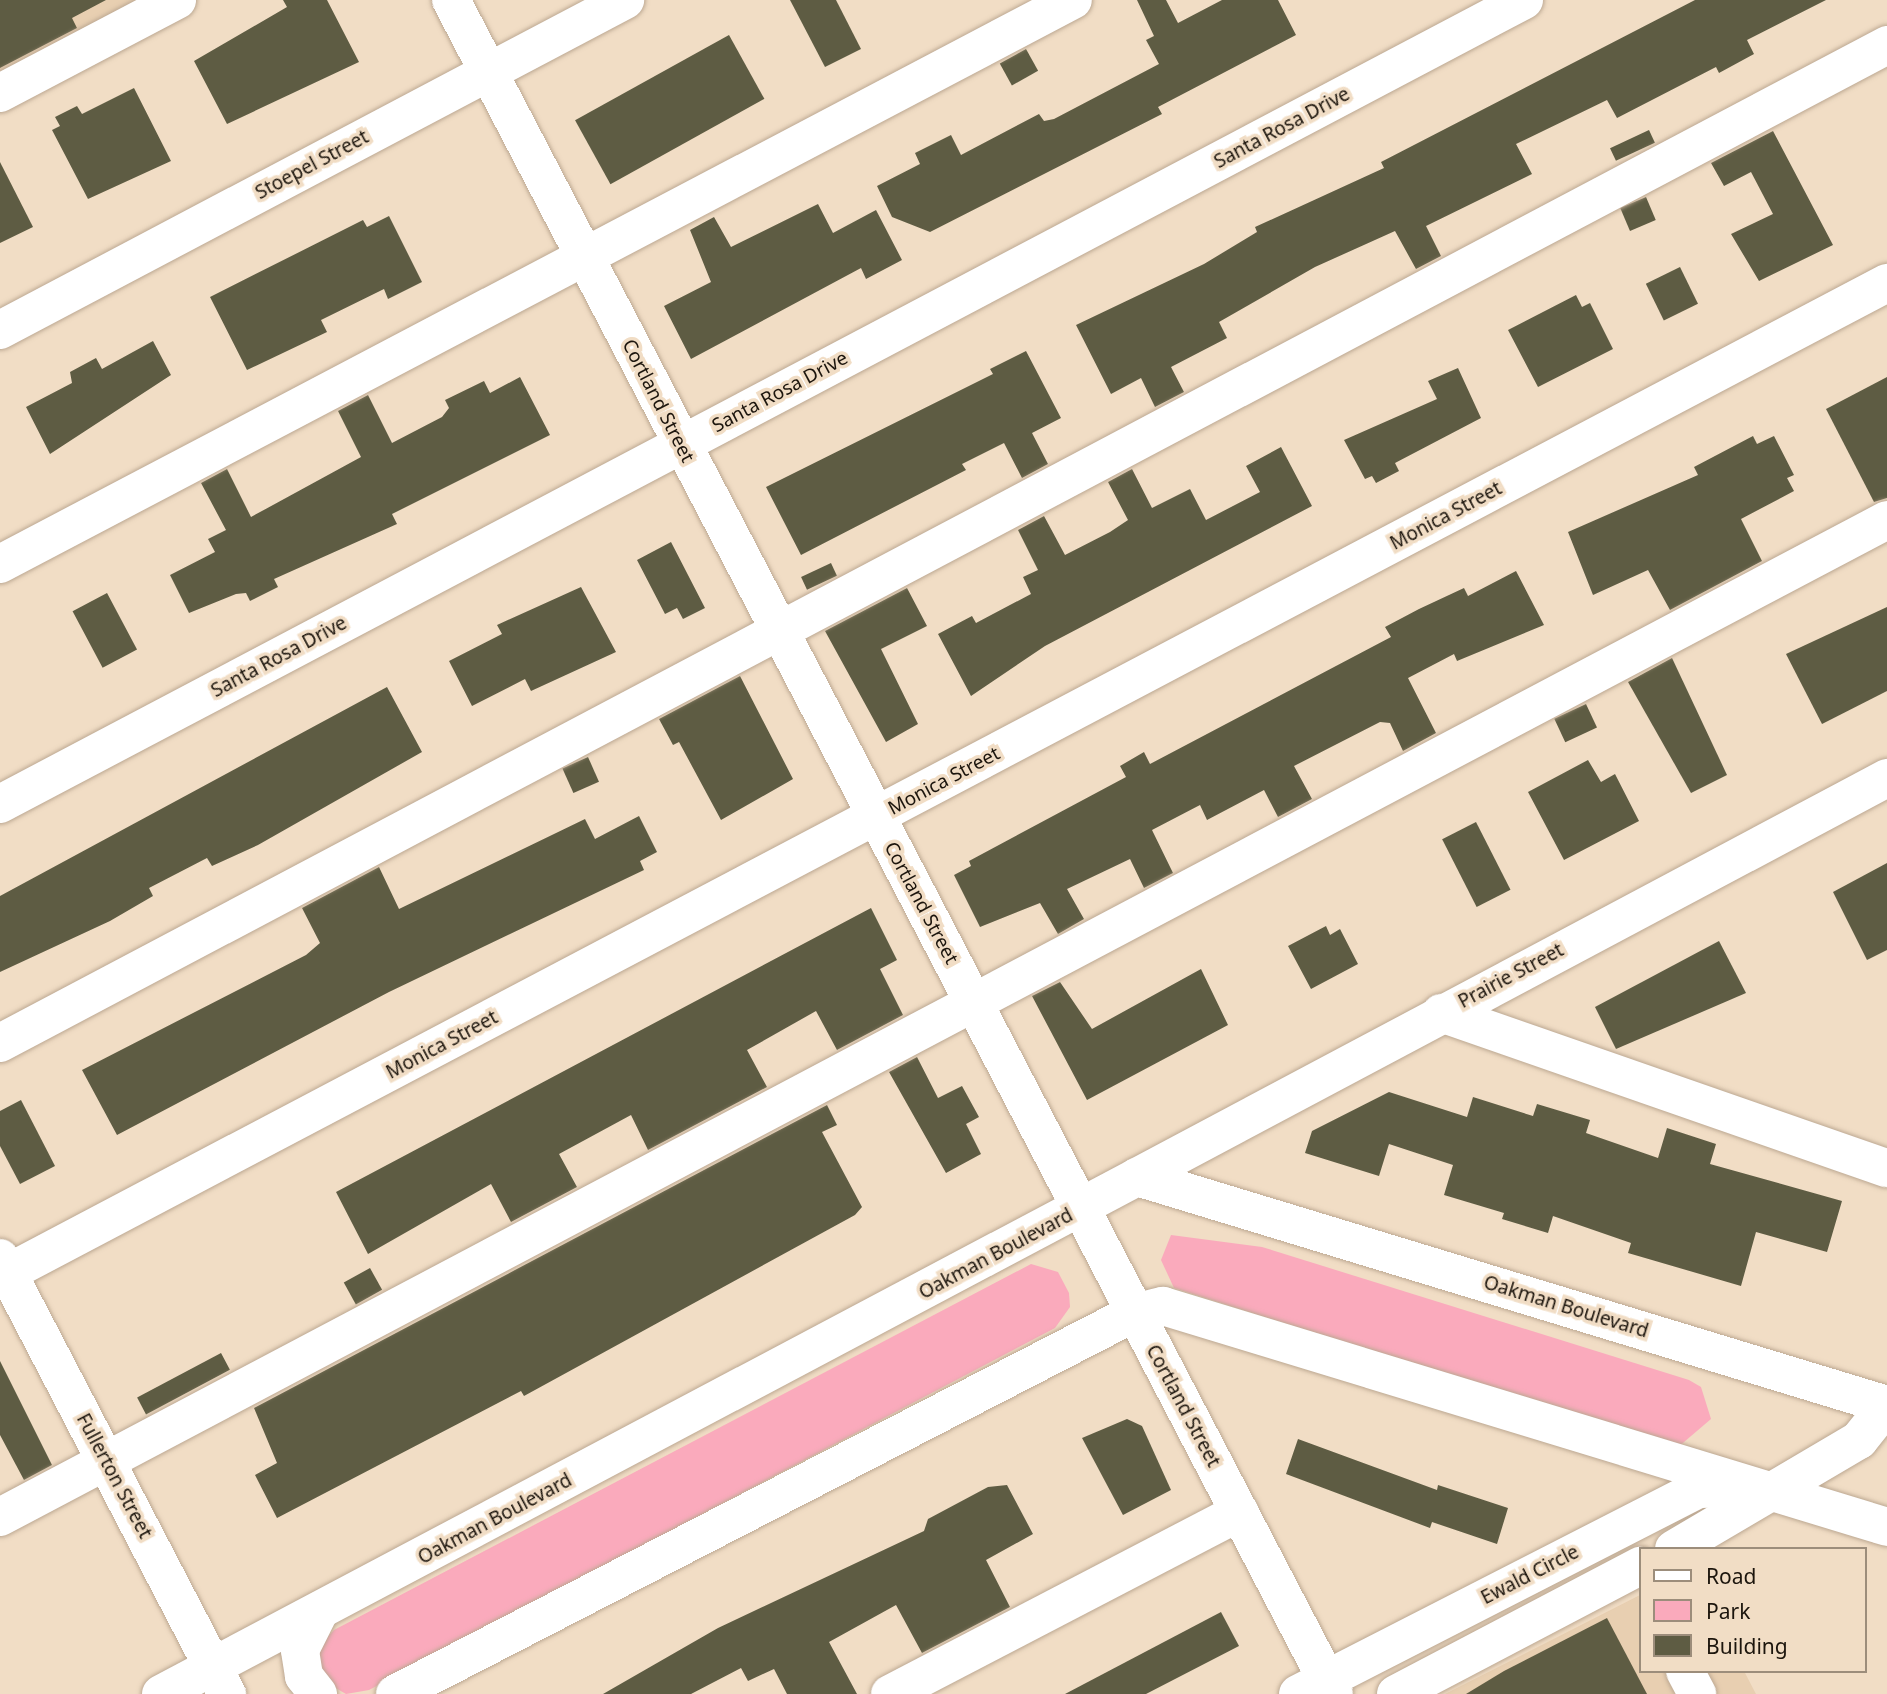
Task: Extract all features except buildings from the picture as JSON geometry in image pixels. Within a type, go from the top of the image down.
[{"type":"street","points":[[0,93],[177,0]]},
{"type":"street","name":"Cortland Street","points":[[451,0],[1239,1512],[1320,1689]]},
{"type":"street","name":"Stoepel Street","points":[[0,330],[625,0]]},
{"type":"street","points":[[0,564],[1073,0]]},
{"type":"street","name":"Santa Rosa Drive","points":[[0,804],[1524,0]]},
{"type":"street","points":[[0,1043],[1887,45]]},
{"type":"street","name":"Monica Street","points":[[3,1269],[876,817],[1887,283]]},
{"type":"street","points":[[0,1517],[974,1006],[1887,520]]},
{"type":"street","name":"Prairie Street","points":[[1137,1177],[1887,778]]},
{"type":"street","points":[[1441,1013],[1887,1168]]},
{"type":"street","name":"Oakman Boulevard","points":[[161,1694],[220,1680],[319,1612],[1137,1177],[1887,1405]]},
{"type":"street","name":"Fullerton Street","points":[[3,1269],[220,1680]]},
{"type":"street","points":[[395,1694],[1134,1312],[1163,1306],[1193,1311],[1770,1487],[1887,1527]]},
{"type":"street","name":"Ewald Circle","points":[[1677,1547],[1770,1487],[1859,1440],[1887,1405]]},
{"type":"street","name":"Ewald Circle","points":[[1320,1689],[1698,1489],[1770,1487]]},
{"type":"street","points":[[890,1694],[1239,1512]]},
{"type":"street","points":[[1396,1694],[1638,1572]]},
{"type":"street","points":[[318,1694],[304,1676],[300,1650],[319,1612]]},
{"type":"street","points":[[1686,1673],[1697,1694]]},
{"type":"shaded area","points":[[0,0],[150,0],[0,80]]},
{"type":"shaded area","points":[[1638,1596],[1638,1673],[1745,1673],[1756,1694],[1445,1694]]},
{"type":"green space","points":[[1171,1235],[1262,1247],[1689,1380],[1701,1387],[1711,1419],[1677,1448],[1174,1288],[1161,1260]]},
{"type":"green space","points":[[1031,1264],[1058,1272],[1069,1293],[1070,1307],[1055,1328],[369,1690],[346,1694],[322,1680],[318,1647],[334,1630]]}]
